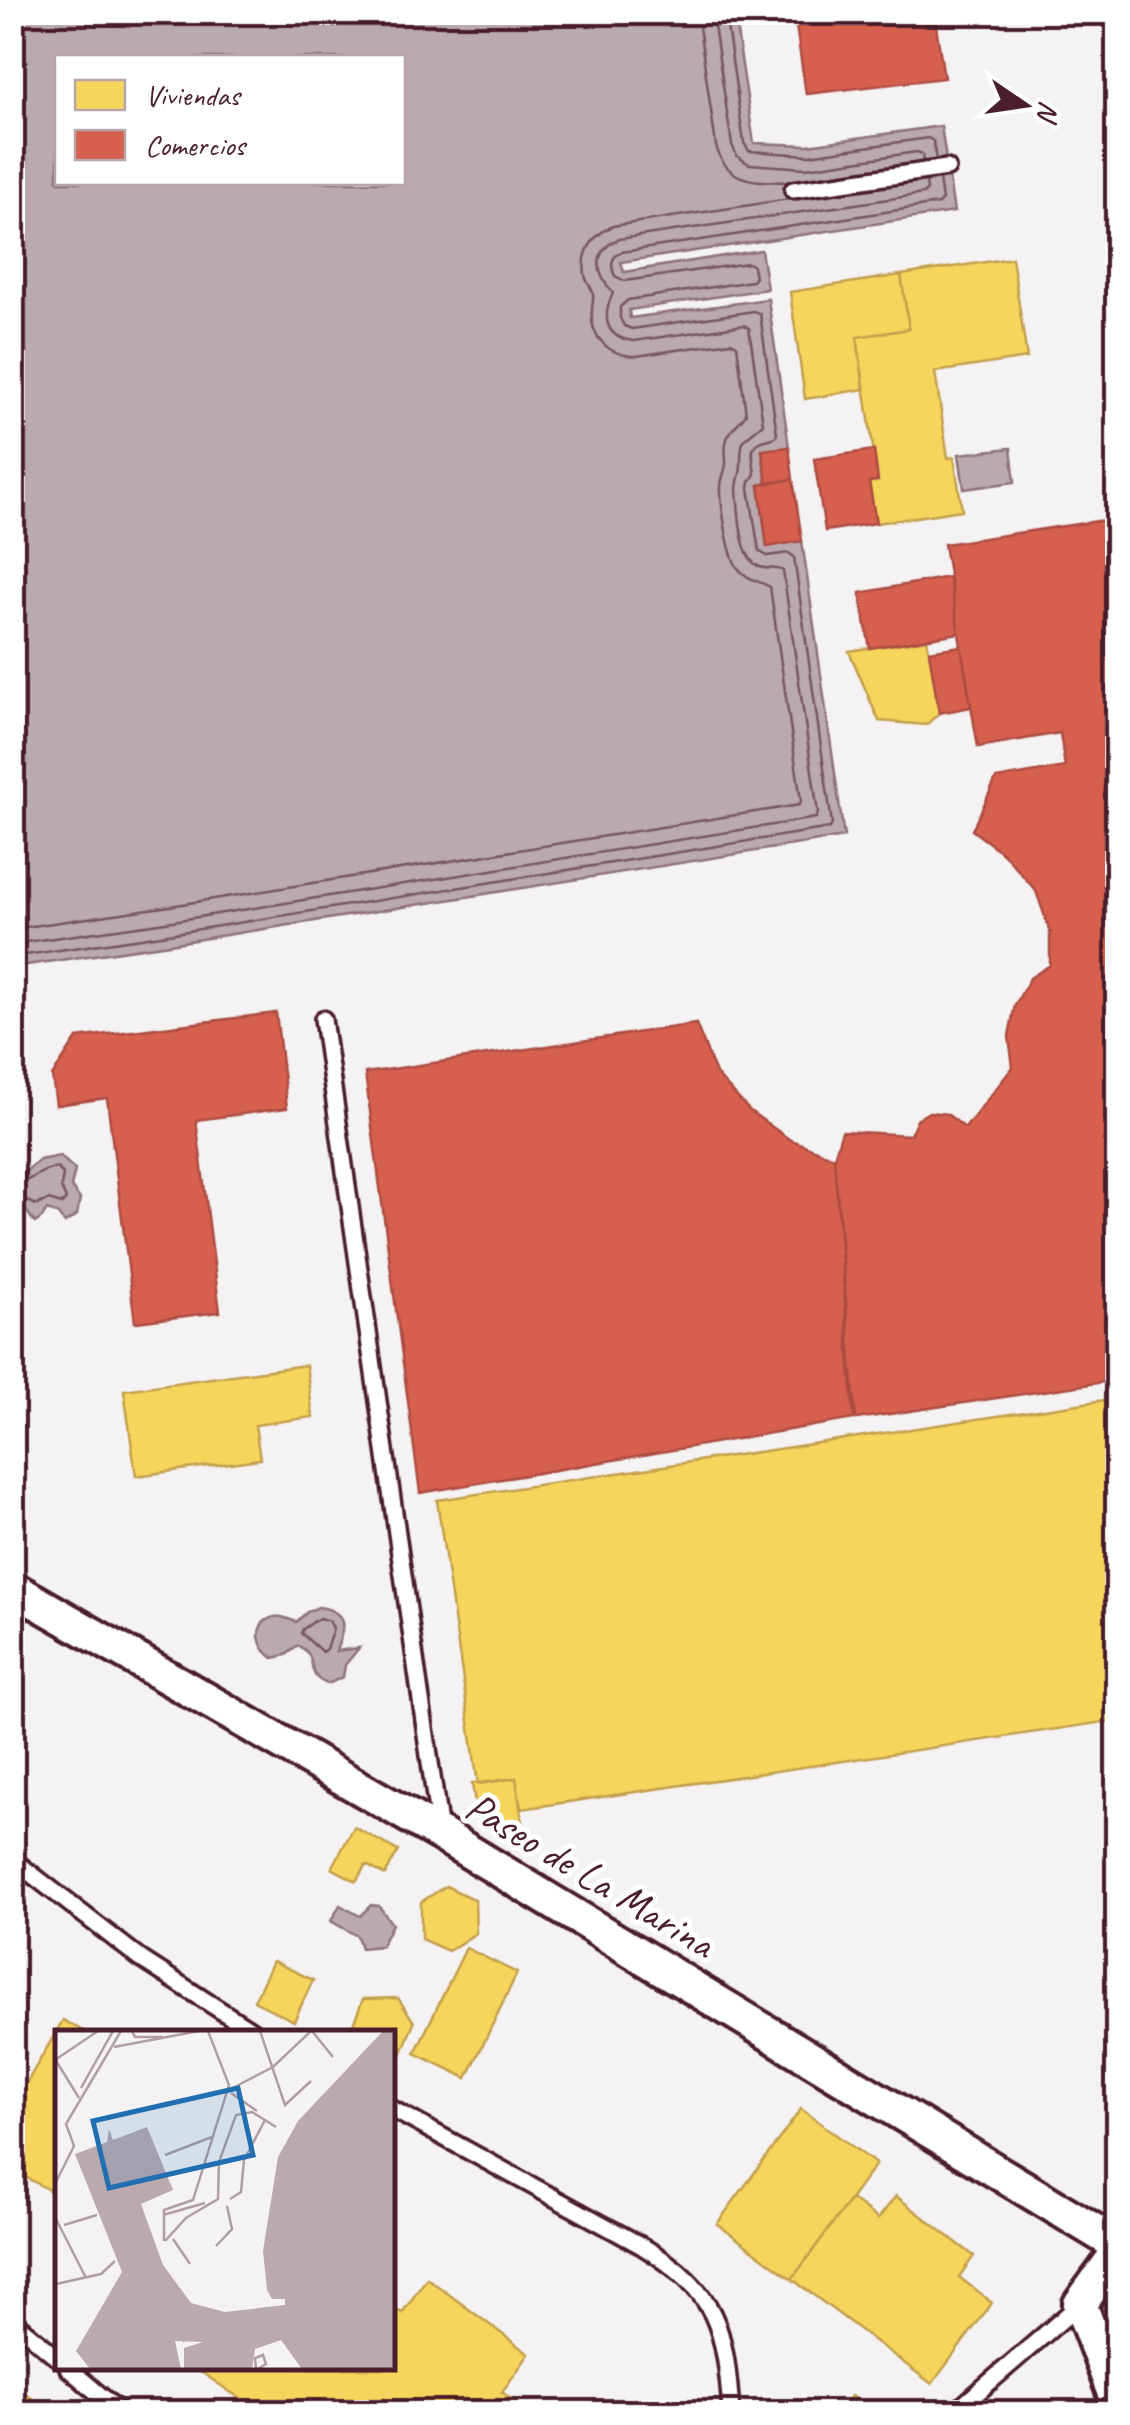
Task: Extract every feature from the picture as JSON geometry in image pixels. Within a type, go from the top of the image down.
[{"type":"street","name":"Paseo de La Marina","points":[[12,1588],[440,1834],[1118,2248]]},
{"type":"street","points":[[1118,2248],[1080,2304],[1118,2404]]},
{"type":"lane","points":[[793,190],[947,168]]},
{"type":"lane","points":[[322,1019],[440,1834]]},
{"type":"lane","points":[[12,1859],[141,1959],[251,2030]]},
{"type":"lane","points":[[395,2111],[642,2246],[678,2270],[711,2307],[717,2321],[728,2371],[731,2412]]},
{"type":"lane","points":[[955,2412],[1080,2304]]},
{"type":"lane","points":[[12,2320],[55,2356]]},
{"type":"lane","points":[[70,2370],[120,2412]]},
{"type":"water","points":[[12,13],[734,13],[754,143],[808,145],[941,126],[954,212],[621,262],[624,272],[761,250],[767,289],[629,310],[630,318],[768,299],[789,447],[762,451],[767,483],[759,485],[767,546],[802,541],[844,837],[13,967]]},
{"type":"water","points":[[1011,448],[1015,482],[964,489],[959,454]]},
{"type":"water","points":[[60,1156],[75,1170],[71,1187],[80,1199],[77,1215],[65,1223],[47,1210],[35,1223],[25,1209],[16,1212],[19,1236],[13,1253],[13,1171],[25,1172],[39,1160]]},
{"type":"water","points":[[318,1607],[340,1617],[341,1635],[336,1651],[359,1648],[345,1665],[343,1677],[328,1684],[316,1676],[305,1650],[298,1646],[274,1658],[264,1650],[259,1638],[261,1627],[271,1618],[296,1622]]},
{"type":"water","points":[[340,1905],[360,1916],[371,1905],[379,1906],[392,1924],[381,1946],[361,1948],[357,1936],[331,1921]]},
{"type":"building: Viviendas","points":[[1012,258],[1027,358],[935,372],[948,458],[954,457],[962,510],[876,523],[869,482],[878,481],[857,337],[909,329],[901,275]]},
{"type":"building: Viviendas","points":[[901,275],[909,329],[857,337],[864,389],[805,399],[790,292]]},
{"type":"building: Viviendas","points":[[927,639],[939,713],[926,725],[879,721],[849,651]]},
{"type":"building: Viviendas","points":[[306,1365],[313,1417],[255,1425],[260,1459],[136,1476],[124,1390]]},
{"type":"building: Viviendas","points":[[1118,1398],[1118,1720],[521,1809],[516,1778],[478,1784],[437,1500]]},
{"type":"building: Viviendas","points":[[516,1778],[522,1821],[479,1828],[472,1784]]},
{"type":"building: Viviendas","points":[[354,1827],[398,1851],[385,1875],[366,1865],[356,1881],[332,1868]]},
{"type":"building: Viviendas","points":[[446,1886],[475,1900],[476,1933],[448,1951],[421,1939],[421,1902]]},
{"type":"building: Viviendas","points":[[466,1948],[517,1973],[467,2078],[415,2053]]},
{"type":"building: Viviendas","points":[[273,1961],[313,1980],[294,2021],[254,2001]]},
{"type":"building: Viviendas","points":[[398,1998],[414,2022],[401,2055],[395,2055],[395,2030],[351,2030],[363,1999]]},
{"type":"building: Viviendas","points":[[63,2020],[81,2030],[57,2030]]},
{"type":"building: Viviendas","points":[[55,2034],[55,2193],[12,2170],[12,2108]]},
{"type":"building: Viviendas","points":[[801,2109],[876,2164],[792,2279],[717,2224]]},
{"type":"building: Viviendas","points":[[896,2196],[974,2256],[959,2277],[992,2303],[932,2384],[792,2279],[851,2199],[878,2219]]},
{"type":"building: Viviendas","points":[[427,2278],[529,2354],[502,2392],[528,2412],[260,2412],[198,2370],[395,2370],[395,2309],[402,2313]]},
{"type":"building: Viviendas","points":[[19,2388],[48,2412],[12,2412],[12,2395]]},
{"type":"building: Viviendas","points":[[851,2396],[879,2412],[841,2412]]},
{"type":"building: Comercios","points":[[794,12],[854,12],[855,17],[934,12],[944,78],[806,94]]},
{"type":"building: Comercios","points":[[789,447],[793,479],[767,483],[762,450]]},
{"type":"building: Comercios","points":[[874,450],[878,481],[869,482],[876,523],[825,531],[814,459]]},
{"type":"building: Comercios","points":[[793,479],[802,541],[767,547],[759,485]]},
{"type":"building: Comercios","points":[[1118,518],[1118,1380],[856,1419],[834,1157],[842,1131],[910,1135],[917,1119],[929,1112],[947,1114],[965,1128],[1013,1067],[1009,1036],[1015,1005],[1030,978],[1050,965],[1050,931],[1036,891],[1004,854],[972,830],[996,779],[1065,767],[1060,733],[978,747],[944,544]]},
{"type":"building: Comercios","points":[[949,577],[959,633],[870,648],[860,593]]},
{"type":"building: Comercios","points":[[961,646],[971,707],[939,713],[929,651]]},
{"type":"building: Comercios","points":[[276,1013],[287,1108],[196,1120],[220,1312],[135,1322],[107,1098],[56,1105],[52,1076],[77,1038]]},
{"type":"building: Comercios","points":[[19,1017],[22,1047],[12,1048],[12,1018]]},
{"type":"building: Comercios","points":[[696,1024],[716,1074],[750,1111],[789,1139],[834,1157],[854,1419],[420,1493],[365,1073]]}]
